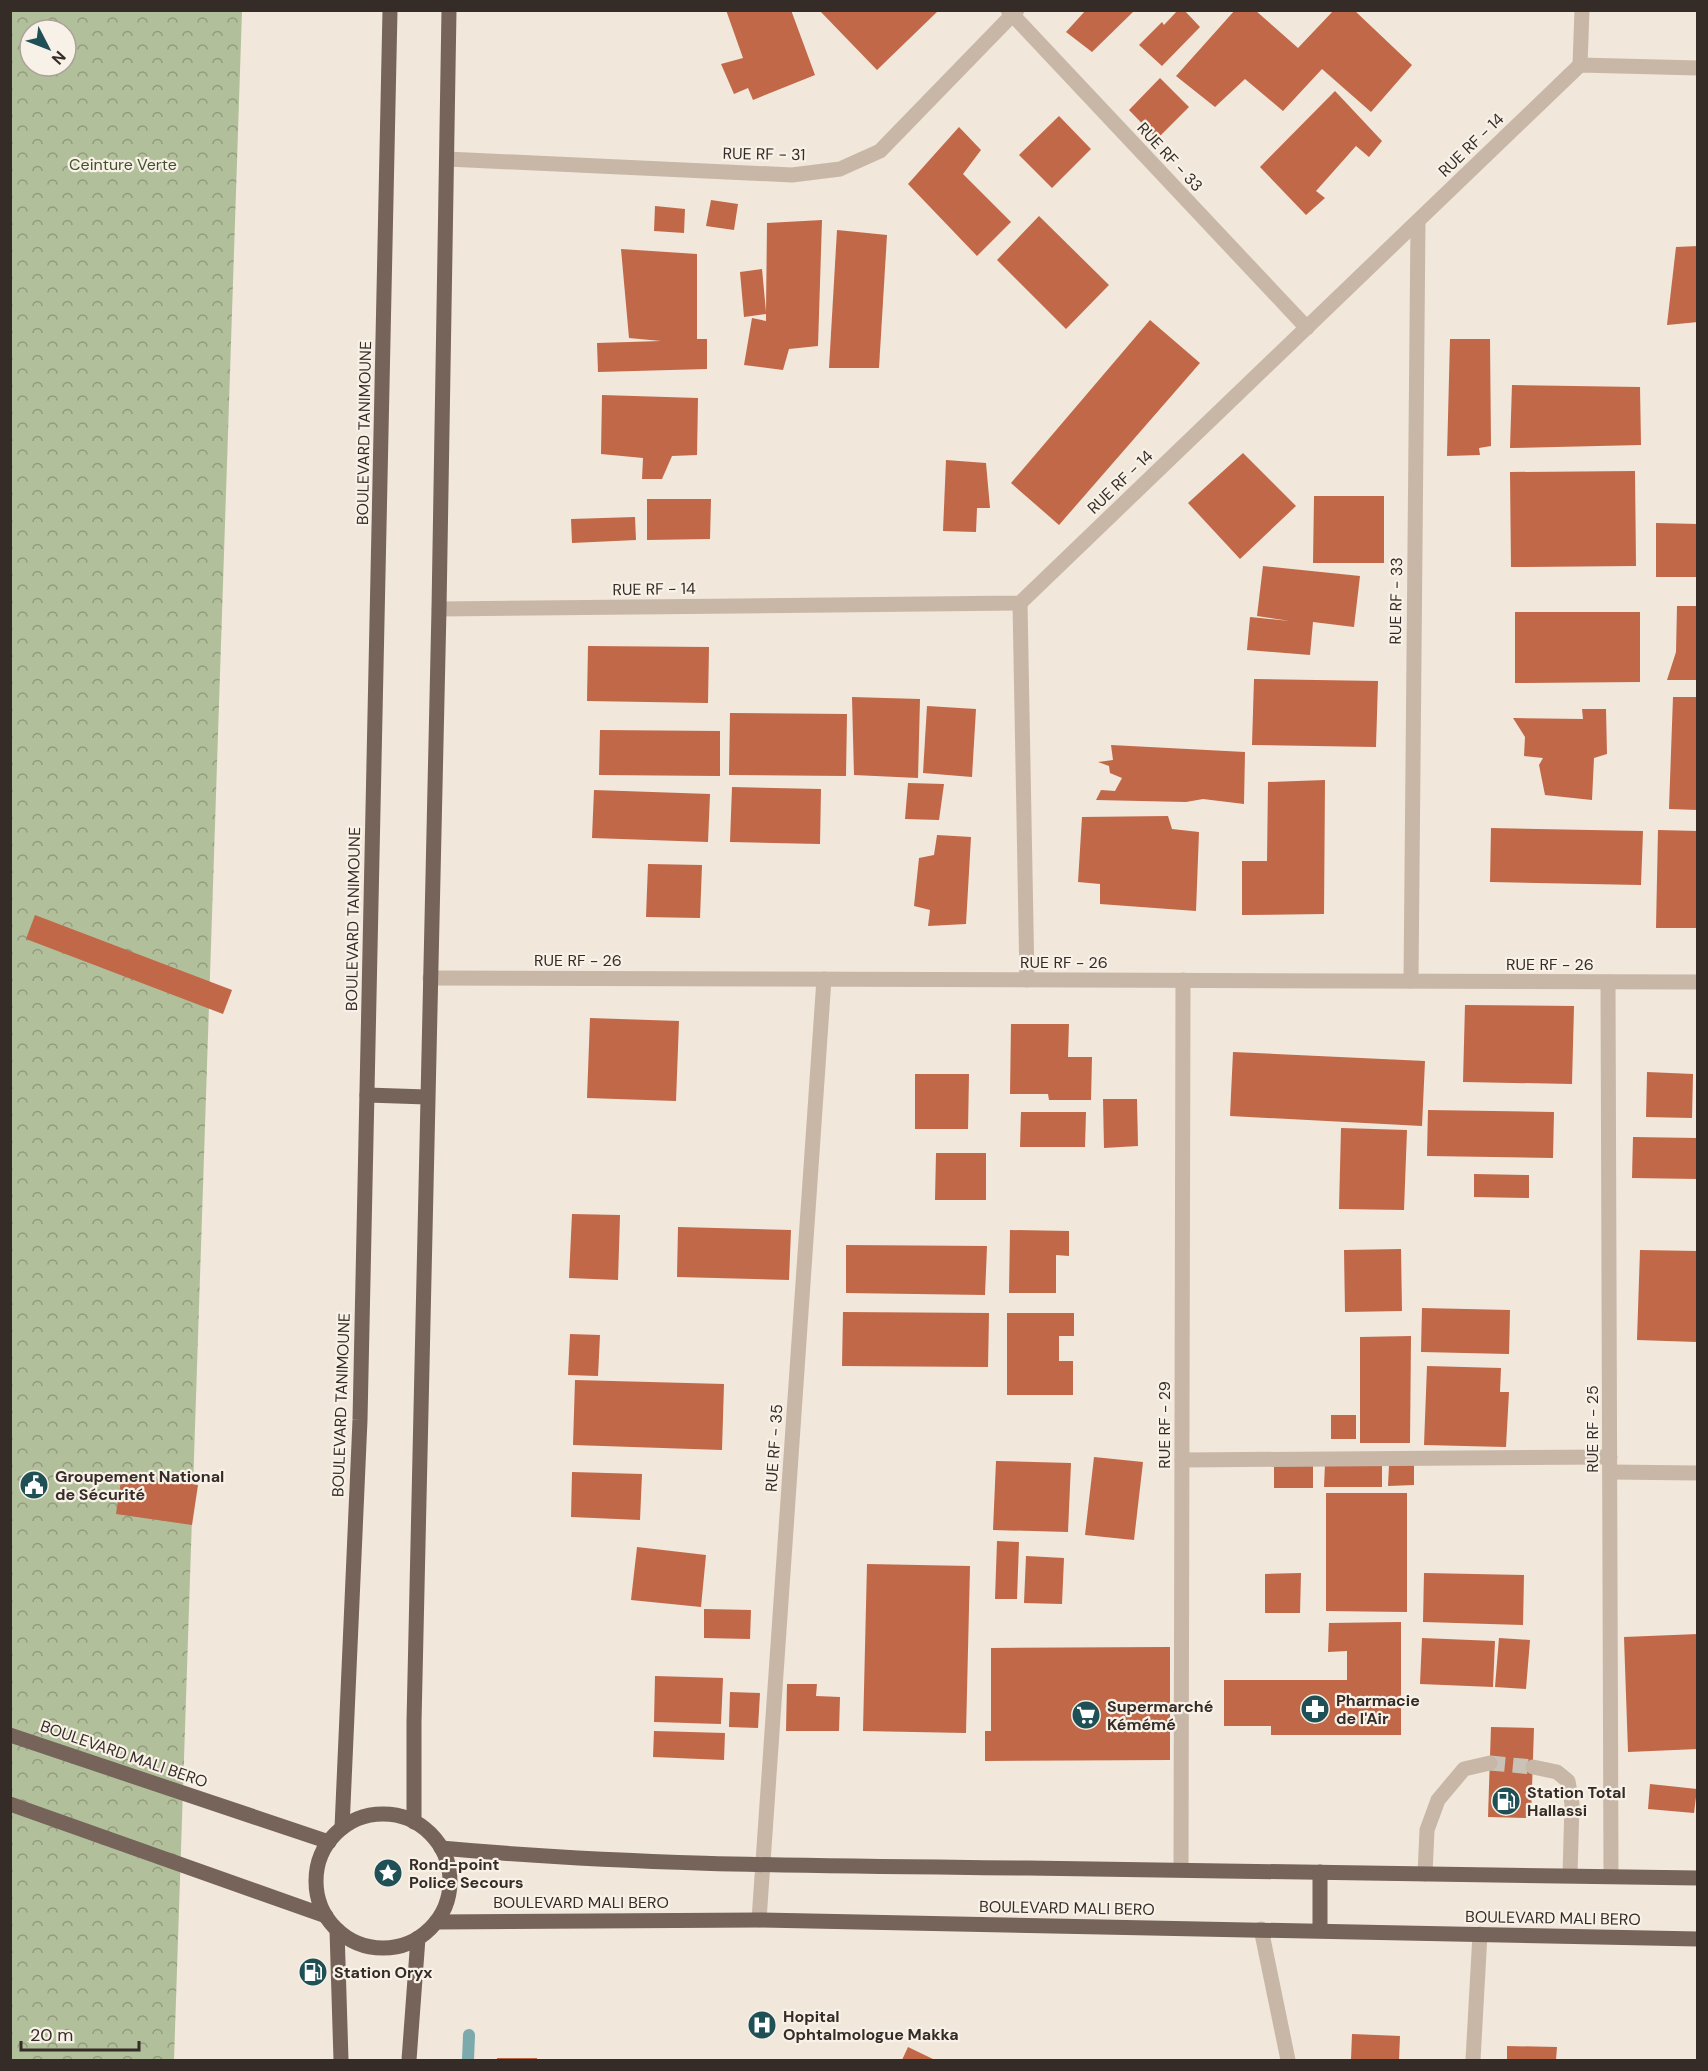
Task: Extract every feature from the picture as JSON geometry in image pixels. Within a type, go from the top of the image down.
[{"type":"main road","name":"BOULEVARD TANIMOUNE","points":[[342,1828],[360,1420],[390,10]]},
{"type":"main road","points":[[414,1822],[414,1722],[439,609],[449,10]]},
{"type":"main road","points":[[367,1095],[428,1097]]},
{"type":"main road","name":"BOULEVARD MALI BERO","points":[[10,1735],[329,1842]]},
{"type":"main road","points":[[10,1804],[326,1916]]},
{"type":"main road","points":[[378,1815],[403,1817],[414,1822],[427,1830],[441,1848],[446,1860],[450,1886],[443,1911],[436,1922],[418,1938],[402,1945],[376,1947],[359,1944],[337,1930],[326,1916],[318,1899],[316,1879],[320,1860],[329,1842],[342,1828],[366,1817],[378,1815]]},
{"type":"main road","points":[[441,1848],[496,1853],[764,1865],[1181,1869],[1698,1878]]},
{"type":"main road","points":[[1320,1872],[1320,1930]]},
{"type":"main road","name":"BOULEVARD MALI BERO","points":[[436,1922],[759,1920],[1698,1939]]},
{"type":"main road","points":[[337,1930],[340,2061]]},
{"type":"main road","points":[[409,2061],[418,1938]]},
{"type":"street","points":[[1582,10],[1580,65],[1698,68]]},
{"type":"street","name":"RUE RF - 31","points":[[447,159],[792,175],[840,169],[880,151],[1012,12]]},
{"type":"street","name":"RUE RF - 33","points":[[1012,12],[1307,328]]},
{"type":"street","name":"RUE RF - 14","points":[[439,609],[1020,603],[1580,65]]},
{"type":"street","name":"RUE RF - 33","points":[[1411,981],[1418,221]]},
{"type":"street","points":[[1020,603],[1027,980]]},
{"type":"street","name":"RUE RF - 26","points":[[430,978],[1698,982]]},
{"type":"street","name":"RUE RF - 35","points":[[759,1920],[824,979]]},
{"type":"street","name":"RUE RF - 29","points":[[1181,1869],[1184,980]]},
{"type":"street","name":"RUE RF - 25","points":[[1608,982],[1611,1876]]},
{"type":"street","points":[[1182,1460],[1610,1465],[1698,1473]]},
{"type":"street","points":[[1425,1874],[1427,1830],[1438,1800],[1464,1769],[1490,1763]]},
{"type":"street","points":[[1533,1767],[1557,1772],[1568,1781],[1572,1804],[1570,1875]]},
{"type":"street","points":[[1261,1929],[1288,2061]]},
{"type":"street","points":[[1473,2061],[1480,1934]]},
{"type":"green space","name":"Ceinture Verte","points":[[11,11],[242,11],[174,2060],[11,2060]]},
{"type":"building","points":[[726,10],[791,10],[815,75],[753,100],[748,88],[734,94],[721,64],[743,58]]},
{"type":"building","points":[[819,10],[939,10],[877,70]]},
{"type":"building","points":[[1086,10],[1135,10],[1092,52],[1066,32]]},
{"type":"building","points":[[1178,10],[1184,10],[1200,27],[1162,66],[1139,45],[1162,22],[1164,25]]},
{"type":"building","points":[[1235,10],[1255,10],[1298,48],[1334,10],[1354,10],[1412,65],[1371,112],[1322,69],[1283,111],[1245,79],[1215,107],[1176,76]]},
{"type":"building","points":[[1160,78],[1189,107],[1157,139],[1129,110]]},
{"type":"building","points":[[1335,91],[1382,141],[1369,157],[1356,146],[1316,191],[1325,198],[1306,215],[1260,167]]},
{"type":"building","points":[[1059,116],[1091,149],[1052,188],[1019,155]]},
{"type":"building","points":[[959,127],[981,150],[963,174],[1011,222],[977,256],[908,184]]},
{"type":"building","points":[[711,200],[738,204],[734,230],[706,226]]},
{"type":"building","points":[[655,206],[685,209],[684,233],[654,231]]},
{"type":"building","points":[[1039,216],[1109,285],[1066,329],[997,260]]},
{"type":"building","points":[[822,220],[818,346],[789,349],[783,370],[744,365],[752,318],[766,321],[766,314],[744,317],[740,272],[762,269],[766,312],[767,223]]},
{"type":"building","points":[[837,230],[887,235],[879,368],[829,368]]},
{"type":"building","points":[[1698,246],[1698,322],[1667,325],[1676,247]]},
{"type":"building","points":[[621,249],[697,254],[697,339],[707,339],[707,369],[598,372],[597,343],[661,341],[629,338]]},
{"type":"building","points":[[1150,320],[1200,363],[1059,525],[1011,483]]},
{"type":"building","points":[[1450,339],[1490,339],[1491,446],[1479,448],[1480,455],[1447,456]]},
{"type":"building","points":[[1512,385],[1640,387],[1641,445],[1510,448]]},
{"type":"building","points":[[602,395],[698,398],[697,455],[672,456],[662,479],[642,479],[643,458],[601,454]]},
{"type":"building","points":[[1243,453],[1296,506],[1240,559],[1188,503]]},
{"type":"building","points":[[946,460],[986,463],[990,508],[977,508],[976,532],[943,531]]},
{"type":"building","points":[[1635,471],[1636,566],[1511,567],[1510,472]]},
{"type":"building","points":[[1314,496],[1384,496],[1384,563],[1313,563]]},
{"type":"building","points":[[647,499],[711,499],[710,539],[647,540]]},
{"type":"building","points":[[635,517],[636,540],[572,543],[571,519]]},
{"type":"building","points":[[1656,523],[1698,524],[1698,577],[1656,577]]},
{"type":"building","points":[[1263,566],[1360,576],[1354,627],[1313,622],[1310,655],[1247,650],[1250,617],[1290,621],[1257,616]]},
{"type":"building","points":[[1677,606],[1698,606],[1698,680],[1667,680],[1676,652]]},
{"type":"building","points":[[1515,612],[1640,612],[1640,682],[1515,683]]},
{"type":"building","points":[[588,646],[709,647],[708,703],[587,701]]},
{"type":"building","points":[[1254,679],[1378,681],[1376,747],[1252,745]]},
{"type":"building","points":[[852,697],[920,699],[918,778],[854,775]]},
{"type":"building","points":[[1673,697],[1698,697],[1698,810],[1669,809]]},
{"type":"building","points":[[927,706],[976,709],[972,777],[923,773]]},
{"type":"building","points":[[1582,709],[1606,709],[1607,754],[1594,758],[1592,800],[1545,795],[1539,765],[1543,758],[1524,756],[1525,737],[1513,718],[1583,719]]},
{"type":"building","points":[[730,713],[847,714],[846,776],[729,775]]},
{"type":"building","points":[[600,730],[720,731],[720,776],[599,775]]},
{"type":"building","points":[[1111,745],[1245,752],[1244,804],[1203,799],[1186,802],[1096,800],[1101,790],[1115,791],[1122,778],[1110,773],[1109,766],[1098,762],[1113,760]]},
{"type":"building","points":[[1325,780],[1324,914],[1242,915],[1242,861],[1267,861],[1268,782]]},
{"type":"building","points":[[908,783],[944,784],[939,820],[905,819]]},
{"type":"building","points":[[732,787],[821,789],[820,844],[730,842]]},
{"type":"building","points":[[594,790],[710,794],[708,842],[592,838]]},
{"type":"building","points":[[1168,816],[1172,829],[1199,832],[1196,911],[1100,904],[1100,884],[1078,882],[1082,817]]},
{"type":"building","points":[[1491,828],[1643,831],[1641,885],[1490,882]]},
{"type":"building","points":[[1658,830],[1698,831],[1698,928],[1656,928]]},
{"type":"building","points":[[937,835],[971,837],[966,924],[928,926],[930,910],[914,906],[919,858],[934,855]]},
{"type":"building","points":[[648,864],[702,865],[700,918],[646,917]]},
{"type":"building","points":[[35,915],[232,990],[223,1014],[26,939]]},
{"type":"building","points":[[1465,1005],[1574,1006],[1572,1084],[1463,1082]]},
{"type":"building","points":[[590,1018],[679,1021],[676,1101],[587,1098]]},
{"type":"building","points":[[1011,1024],[1069,1024],[1068,1057],[1092,1057],[1091,1100],[1049,1100],[1048,1094],[1010,1094]]},
{"type":"building","points":[[1233,1052],[1425,1061],[1422,1126],[1230,1116]]},
{"type":"building","points":[[1647,1072],[1693,1074],[1692,1118],[1646,1117]]},
{"type":"building","points":[[915,1074],[969,1074],[968,1129],[915,1129]]},
{"type":"building","points":[[1103,1099],[1137,1099],[1138,1146],[1104,1148]]},
{"type":"building","points":[[1428,1110],[1554,1112],[1553,1158],[1427,1156]]},
{"type":"building","points":[[1021,1112],[1086,1112],[1085,1147],[1020,1147]]},
{"type":"building","points":[[1341,1128],[1407,1130],[1404,1210],[1339,1209]]},
{"type":"building","points":[[1633,1137],[1698,1138],[1698,1179],[1632,1178]]},
{"type":"building","points":[[936,1153],[986,1153],[986,1200],[935,1200]]},
{"type":"building","points":[[1474,1174],[1529,1175],[1529,1198],[1474,1197]]},
{"type":"building","points":[[572,1214],[620,1215],[618,1280],[569,1278]]},
{"type":"building","points":[[678,1227],[791,1230],[789,1280],[677,1277]]},
{"type":"building","points":[[1010,1230],[1069,1231],[1069,1256],[1056,1255],[1056,1293],[1009,1293]]},
{"type":"building","points":[[846,1245],[987,1246],[985,1295],[846,1293]]},
{"type":"building","points":[[1401,1249],[1402,1311],[1345,1312],[1344,1250]]},
{"type":"building","points":[[1640,1250],[1698,1251],[1697,1342],[1637,1340]]},
{"type":"building","points":[[1422,1308],[1510,1310],[1509,1354],[1421,1352]]},
{"type":"building","points":[[843,1312],[989,1313],[988,1367],[842,1366]]},
{"type":"building","points":[[1007,1313],[1074,1313],[1074,1336],[1059,1336],[1059,1361],[1073,1361],[1073,1395],[1007,1395]]},
{"type":"building","points":[[570,1334],[600,1335],[598,1376],[568,1375]]},
{"type":"building","points":[[1411,1336],[1410,1443],[1360,1443],[1360,1337]]},
{"type":"building","points":[[1427,1366],[1501,1368],[1500,1392],[1509,1392],[1506,1447],[1424,1445]]},
{"type":"building","points":[[575,1380],[724,1384],[722,1450],[573,1445]]},
{"type":"building","points":[[1331,1415],[1356,1415],[1356,1439],[1331,1439]]},
{"type":"building","points":[[1094,1457],[1143,1462],[1134,1540],[1085,1535]]},
{"type":"building","points":[[996,1461],[1071,1463],[1068,1532],[993,1530]]},
{"type":"building","points":[[1274,1463],[1313,1464],[1313,1488],[1274,1488]]},
{"type":"building","points":[[1325,1464],[1382,1464],[1382,1487],[1324,1487]]},
{"type":"building","points":[[1414,1464],[1414,1485],[1388,1486],[1389,1465]]},
{"type":"building","points":[[572,1472],[642,1474],[640,1520],[571,1517]]},
{"type":"building","points":[[122,1474],[198,1485],[192,1525],[116,1514]]},
{"type":"building","points":[[1326,1493],[1407,1493],[1407,1612],[1326,1611]]},
{"type":"building","points":[[997,1541],[1019,1542],[1017,1599],[995,1599]]},
{"type":"building","points":[[637,1547],[706,1555],[701,1607],[631,1600]]},
{"type":"building","points":[[1026,1556],[1064,1558],[1062,1604],[1024,1603]]},
{"type":"building","points":[[867,1564],[970,1566],[966,1733],[863,1731]]},
{"type":"building","points":[[1301,1573],[1300,1613],[1265,1613],[1265,1574]]},
{"type":"building","points":[[1424,1573],[1524,1575],[1523,1625],[1423,1622]]},
{"type":"building","points":[[704,1609],[751,1610],[750,1639],[704,1638]]},
{"type":"building","points":[[1401,1622],[1401,1735],[1271,1735],[1271,1726],[1224,1726],[1224,1680],[1347,1680],[1347,1651],[1328,1652],[1329,1623]]},
{"type":"building","points":[[1698,1634],[1698,1749],[1628,1752],[1624,1637]]},
{"type":"building","points":[[1422,1638],[1495,1641],[1493,1687],[1420,1684]]},
{"type":"building","points":[[1499,1638],[1530,1640],[1526,1689],[1495,1687]]},
{"type":"building","points":[[1170,1647],[1170,1760],[985,1761],[985,1731],[991,1731],[991,1648]]},
{"type":"building","points":[[655,1676],[723,1678],[721,1724],[654,1722]]},
{"type":"building","points":[[787,1684],[817,1684],[816,1696],[840,1697],[839,1731],[786,1731]]},
{"type":"building","points":[[730,1692],[760,1693],[758,1728],[729,1727]]},
{"type":"building","points":[[1491,1727],[1534,1728],[1531,1818],[1488,1817]]},
{"type":"building","points":[[654,1731],[725,1733],[724,1760],[653,1757]]},
{"type":"building","points":[[1650,1784],[1697,1789],[1694,1813],[1648,1809]]},
{"type":"building","points":[[1352,2034],[1400,2036],[1399,2060],[1351,2060]]},
{"type":"building","points":[[1507,2046],[1557,2047],[1556,2060],[1507,2060]]},
{"type":"building","points":[[908,2047],[935,2060],[902,2060]]},
{"type":"building","points":[[497,2058],[537,2058],[537,2060],[497,2060]]},
{"type":"waterway","points":[[468,2060],[469,2035]]},
{"type":"tunnel","points":[[1490,1763],[1533,1767]]},
{"type":"place","name":"Groupement National de Sécurité","points":[[34,1485]]},
{"type":"place","name":"Pharmacie de l'Air","points":[[1315,1709]]},
{"type":"place","name":"Supermarché Kémémé","points":[[1086,1715]]},
{"type":"place","name":"Station Total Hallassi","points":[[1506,1801]]},
{"type":"place","name":"Rond-point Police Secours","points":[[388,1873]]},
{"type":"place","name":"Station Oryx","points":[[313,1972]]},
{"type":"place","name":"Hopital Ophtalmologue Makka","points":[[762,2025]]}]
